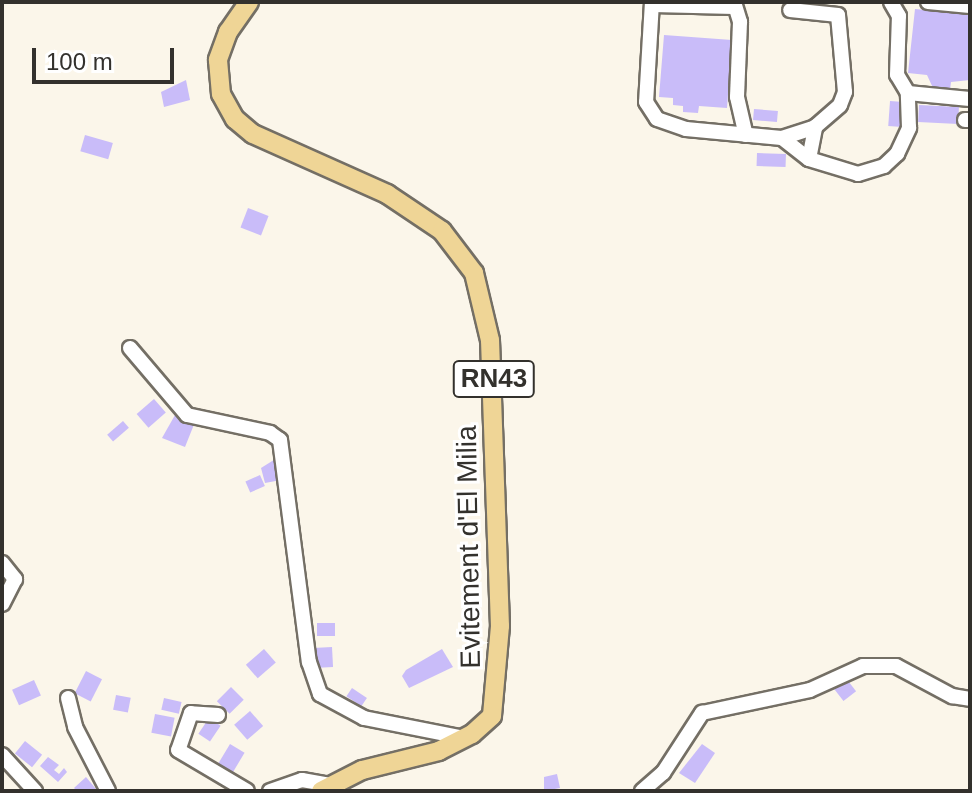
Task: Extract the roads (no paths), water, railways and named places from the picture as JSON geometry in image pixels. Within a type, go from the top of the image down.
[{"type":"main road","name":"Evitement d'El Milia","points":[[249,2],[228,32],[218,60],[221,94],[235,119],[253,134],[416,212],[457,246],[481,297],[495,394],[499,685],[492,716],[465,738],[325,788]]},
{"type":"street","points":[[782,138],[809,159],[858,174],[884,166],[897,154],[909,128],[908,93],[897,75],[899,16],[891,2]]},
{"type":"street","points":[[928,2],[970,6]]},
{"type":"street","points":[[746,135],[737,97],[740,22],[734,4],[653,4],[646,102],[657,119],[686,129],[746,135],[782,138],[815,127],[840,105],[845,92],[841,21],[829,12],[790,10]]},
{"type":"street","points":[[908,93],[970,99]]},
{"type":"street","points":[[809,159],[815,127]]},
{"type":"street","points":[[130,348],[187,415],[279,437],[309,662],[320,694],[364,718],[465,738]]},
{"type":"street","points":[[2,563],[15,579],[2,604]]},
{"type":"street","points":[[642,791],[663,773],[702,713],[810,690],[863,666],[896,666],[952,696],[970,699]]},
{"type":"street","points":[[68,698],[75,727],[108,791]]},
{"type":"street","points":[[218,715],[191,713],[178,750],[247,791]]},
{"type":"street","points":[[2,755],[35,791]]},
{"type":"street","points":[[270,791],[302,780],[325,788]]}]
